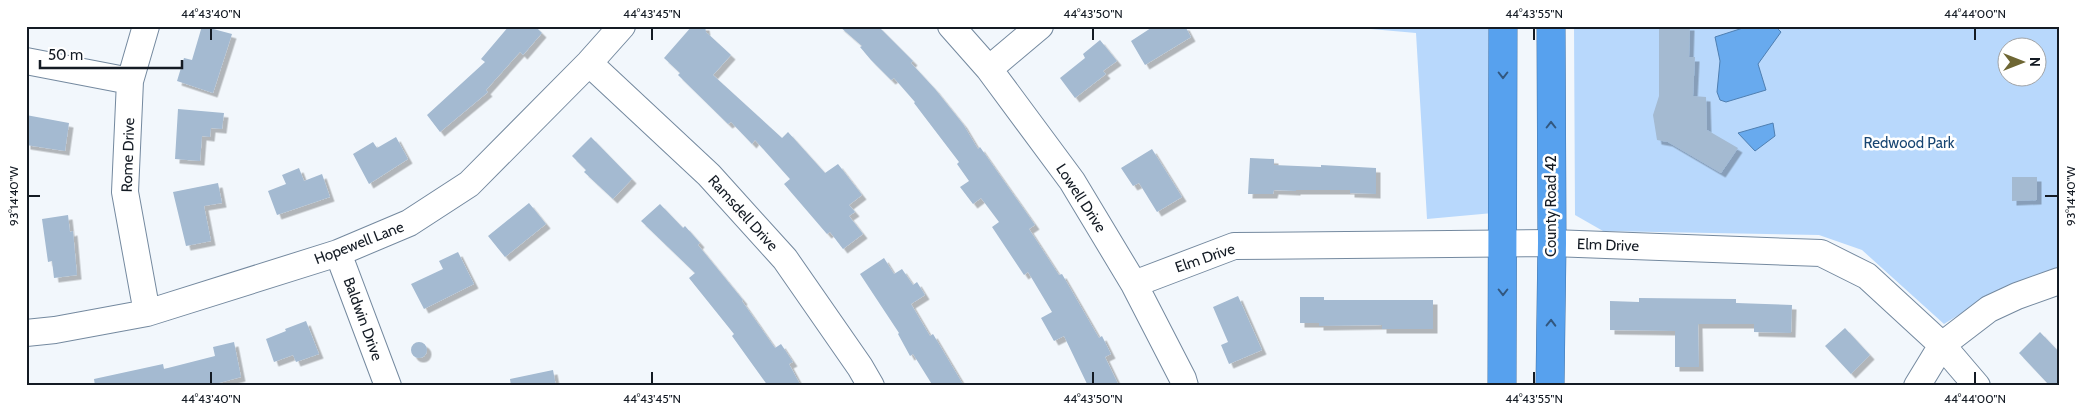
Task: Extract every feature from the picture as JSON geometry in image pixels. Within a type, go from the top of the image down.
[{"type":"highway","points":[[1502,386],[1503,26]]},
{"type":"highway","name":"County Road 42","points":[[1550,386],[1552,243],[1551,26]]},
{"type":"street","name":"Rome Drive","points":[[146,26],[130,81],[125,192],[147,313]]},
{"type":"street","name":"Hopewell Lane","points":[[26,332],[55,330],[147,313],[338,252],[409,223],[469,184],[589,63],[622,26]]},
{"type":"street","name":"Lowell Drive","points":[[951,26],[989,69],[1072,181],[1134,284],[1183,379],[1184,386]]},
{"type":"street","points":[[989,69],[1040,26]]},
{"type":"street","points":[[26,61],[130,81]]},
{"type":"street","name":"Ramsdell Drive","points":[[589,63],[709,175],[786,259],[871,386]]},
{"type":"street","name":"Elm Drive","points":[[1134,284],[1234,246],[1552,243],[1821,253],[1867,276],[1942,345],[1977,386]]},
{"type":"street","name":"Baldwin Drive","points":[[338,252],[388,386]]},
{"type":"street","points":[[1916,386],[1942,345],[1989,309],[2017,296],[2059,281]]},
{"type":"green space","points":[[1337,26],[1490,26],[1493,213],[1427,219],[1416,33]]},
{"type":"green space","name":"Redwood Park","points":[[1574,26],[2059,26],[2059,267],[2000,289],[1944,324],[1862,250],[1819,235],[1603,231],[1575,215]]},
{"type":"water","points":[[1749,26],[1775,26],[1781,32],[1758,64],[1766,90],[1726,102],[1720,100],[1717,92],[1720,61],[1715,37]]},
{"type":"water","points":[[1773,123],[1775,136],[1755,151],[1738,133]]},
{"type":"building","points":[[202,26],[232,34],[213,93],[177,81],[184,58],[192,60]]},
{"type":"building","points":[[509,26],[535,26],[542,33],[523,55],[520,52],[486,90],[488,92],[440,132],[427,115],[485,62],[481,59]]},
{"type":"building","points":[[692,26],[705,26],[706,32],[731,55],[713,75],[782,138],[788,132],[825,173],[838,164],[862,195],[849,205],[855,212],[849,216],[863,234],[843,249],[830,232],[827,234],[784,184],[790,179],[755,140],[752,144],[731,122],[728,124],[678,75],[680,73],[664,58]]},
{"type":"building","points":[[839,26],[878,26],[913,61],[911,63],[963,124],[978,149],[980,147],[1035,225],[1029,229],[1059,275],[1062,274],[1099,338],[1102,336],[1111,354],[1105,357],[1119,386],[1088,386],[1064,336],[1054,341],[1041,318],[1052,312],[1028,272],[1024,275],[992,227],[999,222],[981,198],[973,204],[960,187],[969,181],[957,164],[959,162],[915,102],[894,78],[891,80],[871,60],[860,47],[862,46]]},
{"type":"building","points":[[1154,26],[1185,26],[1191,37],[1145,65],[1131,41]]},
{"type":"building","points":[[1659,26],[1690,26],[1689,57],[1695,57],[1693,96],[1706,97],[1707,130],[1738,148],[1721,173],[1668,142],[1657,140],[1653,115],[1659,96]]},
{"type":"building","points":[[1100,40],[1117,61],[1103,71],[1106,74],[1075,98],[1060,78],[1085,58],[1083,54]]},
{"type":"building","points":[[178,109],[224,113],[222,129],[211,128],[210,137],[202,136],[200,161],[175,159]]},
{"type":"building","points":[[26,115],[69,123],[65,151],[26,145]]},
{"type":"building","points":[[396,137],[408,159],[369,184],[353,154],[373,142],[377,148]]},
{"type":"building","points":[[591,137],[632,179],[613,199],[584,172],[586,170],[572,156]]},
{"type":"building","points":[[1152,149],[1182,197],[1157,212],[1139,183],[1133,186],[1121,168]]},
{"type":"building","points":[[1250,158],[1274,159],[1274,165],[1376,168],[1376,194],[1350,193],[1350,190],[1274,190],[1273,194],[1248,194]]},
{"type":"building","points":[[299,168],[304,181],[322,174],[330,197],[277,215],[268,191],[286,184],[282,175]]},
{"type":"building","points":[[2012,177],[2037,177],[2037,200],[2012,201]]},
{"type":"building","points":[[218,183],[222,203],[204,206],[211,241],[186,246],[173,192]]},
{"type":"building","points":[[529,203],[546,224],[505,257],[488,236]]},
{"type":"building","points":[[660,204],[683,228],[685,226],[700,243],[698,245],[743,300],[775,348],[781,344],[793,362],[789,364],[801,386],[768,386],[732,336],[734,334],[689,278],[695,273],[641,221]]},
{"type":"building","points":[[68,215],[70,232],[73,231],[77,275],[54,278],[52,261],[48,262],[42,219]]},
{"type":"building","points":[[458,252],[474,284],[424,309],[411,284],[443,269],[439,261]]},
{"type":"building","points":[[884,258],[894,274],[902,269],[913,285],[917,282],[925,295],[911,304],[930,336],[933,334],[964,386],[933,386],[913,354],[910,356],[899,333],[860,274]]},
{"type":"building","points":[[1238,296],[1262,350],[1229,364],[1221,345],[1228,342],[1213,307]]},
{"type":"building","points":[[1300,297],[1324,297],[1324,300],[1433,300],[1433,329],[1382,329],[1382,325],[1319,326],[1319,323],[1300,323]]},
{"type":"building","points":[[1639,298],[1736,299],[1736,303],[1792,305],[1791,333],[1754,332],[1754,324],[1698,324],[1699,367],[1675,367],[1675,331],[1610,330],[1610,301],[1639,302]]},
{"type":"building","points":[[306,321],[319,354],[296,362],[293,355],[274,362],[266,339]]},
{"type":"building","points":[[1845,328],[1870,355],[1851,374],[1825,346]]},
{"type":"building","points":[[2040,332],[2059,352],[2059,386],[2050,386],[2019,353]]},
{"type":"building","points":[[234,342],[241,377],[208,386],[95,386],[94,379],[163,364],[164,369],[215,356],[213,347]]},
{"type":"building","points":[[416,342],[422,342],[427,347],[425,356],[416,358],[411,353],[411,347]]},
{"type":"building","points":[[553,370],[556,386],[511,386],[510,379]]}]
